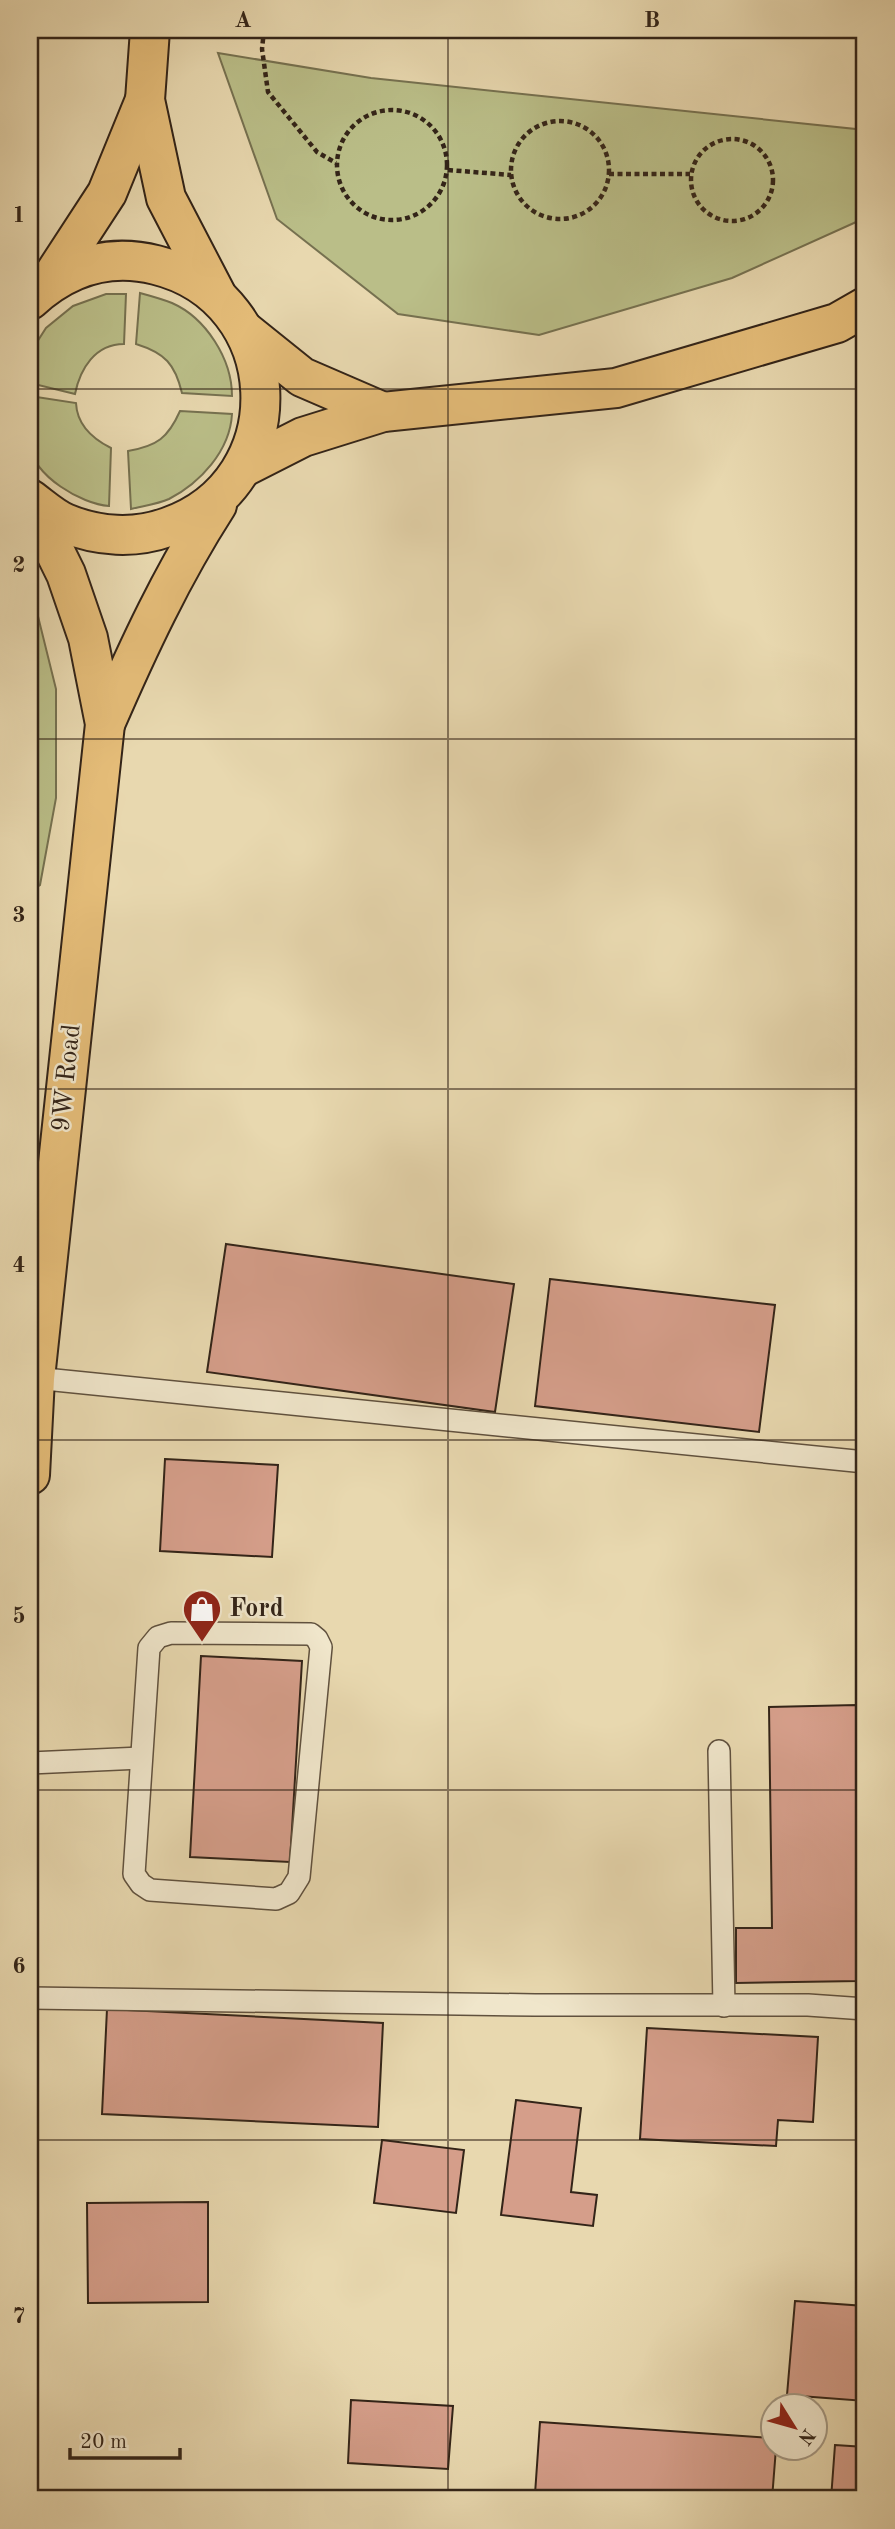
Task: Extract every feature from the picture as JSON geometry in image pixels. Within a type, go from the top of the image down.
[{"type":"main road","points":[[150,30],[145,100],[166,198],[216,294],[246,332],[302,377],[383,412]]},
{"type":"main road","points":[[39,291],[107,193],[145,100]]},
{"type":"main road","points":[[39,291],[90,264],[135,260],[178,271],[216,294]]},
{"type":"main road","points":[[30,500],[64,523],[105,535],[148,534],[189,520],[234,480],[303,437],[383,412],[616,388],[837,323],[865,307]]},
{"type":"main road","points":[[105,724],[140,641],[182,559],[234,480],[260,423],[261,376],[246,332]]},
{"type":"main road","points":[[30,500],[66,574],[88,638],[105,724]]},
{"type":"main road","name":"9W Road","points":[[30,1475],[37,1288],[105,724]]},
{"type":"lane","points":[[35,1378],[865,1462]]},
{"type":"lane","points":[[171,1633],[311,1634],[317,1639],[321,1647],[299,1877],[289,1893],[276,1899],[150,1890],[141,1884],[134,1874],[141,1758],[149,1648],[158,1637],[171,1633]]},
{"type":"lane","points":[[719,1751],[724,2006]]},
{"type":"lane","points":[[30,1763],[141,1758]]},
{"type":"lane","points":[[30,1998],[808,2006],[865,2009]]},
{"type":"path","points":[[264,30],[262,50],[268,92],[317,152],[336,163]]},
{"type":"path","points":[[397,110],[414,114],[429,123],[440,136],[447,152],[448,170],[439,195],[418,215],[400,221],[380,220],[362,213],[348,200],[339,182],[336,163],[341,144],[350,129],[363,118],[379,111],[397,110]]},
{"type":"path","points":[[560,121],[576,123],[590,131],[601,143],[608,158],[609,174],[605,190],[596,203],[583,213],[568,219],[537,213],[524,203],[515,190],[511,174],[519,143],[530,132],[544,124],[560,121]]},
{"type":"path","points":[[738,138],[761,150],[769,160],[773,186],[760,211],[747,219],[726,221],[706,213],[696,202],[691,189],[690,174],[694,162],[712,143],[738,138]]},
{"type":"path","points":[[448,170],[511,174]]},
{"type":"path","points":[[609,174],[690,174]]},
{"type":"green space","points":[[218,53],[371,78],[865,130],[865,218],[732,278],[539,335],[398,314],[277,219]]},
{"type":"green space","points":[[140,293],[184,310],[206,329],[222,354],[231,382],[232,396],[182,393],[176,374],[167,361],[154,351],[136,344]]},
{"type":"green space","points":[[106,294],[126,294],[124,344],[105,348],[90,360],[75,394],[30,383],[30,353],[46,328],[73,306]]},
{"type":"green space","points":[[30,396],[76,403],[83,425],[111,448],[109,506],[73,494],[49,478],[40,468],[30,446]]},
{"type":"green space","points":[[180,411],[232,414],[226,441],[202,475],[181,492],[165,501],[131,509],[128,451],[160,439],[171,428]]},
{"type":"green space","points":[[30,584],[56,689],[56,798],[40,885],[30,891]]},
{"type":"building","points":[[226,1244],[514,1284],[495,1412],[207,1372]]},
{"type":"building","points":[[550,1279],[775,1305],[759,1432],[535,1406]]},
{"type":"building","points":[[165,1459],[278,1465],[272,1557],[160,1551]]},
{"type":"building","points":[[201,1656],[302,1661],[290,1862],[190,1857]]},
{"type":"building","points":[[856,1705],[859,1981],[736,1983],[736,1928],[772,1928],[769,1707]]},
{"type":"building","points":[[107,2009],[383,2023],[378,2127],[102,2114]]},
{"type":"building","points":[[647,2028],[818,2037],[813,2122],[778,2120],[776,2146],[640,2139]]},
{"type":"building","points":[[516,2100],[581,2108],[571,2192],[597,2195],[593,2226],[501,2215]]},
{"type":"building","points":[[382,2140],[464,2150],[456,2213],[374,2203]]},
{"type":"building","points":[[208,2202],[208,2302],[88,2303],[87,2203]]},
{"type":"building","points":[[795,2301],[865,2306],[865,2401],[828,2398],[828,2392],[787,2392]]},
{"type":"building","points":[[351,2400],[453,2406],[448,2469],[348,2463]]},
{"type":"building","points":[[540,2422],[758,2437],[758,2462],[775,2462],[772,2499],[611,2499],[535,2494]]},
{"type":"building","points":[[835,2445],[865,2447],[865,2499],[831,2499]]},
{"type":"place","name":"Ford","points":[[202,1643]]}]
